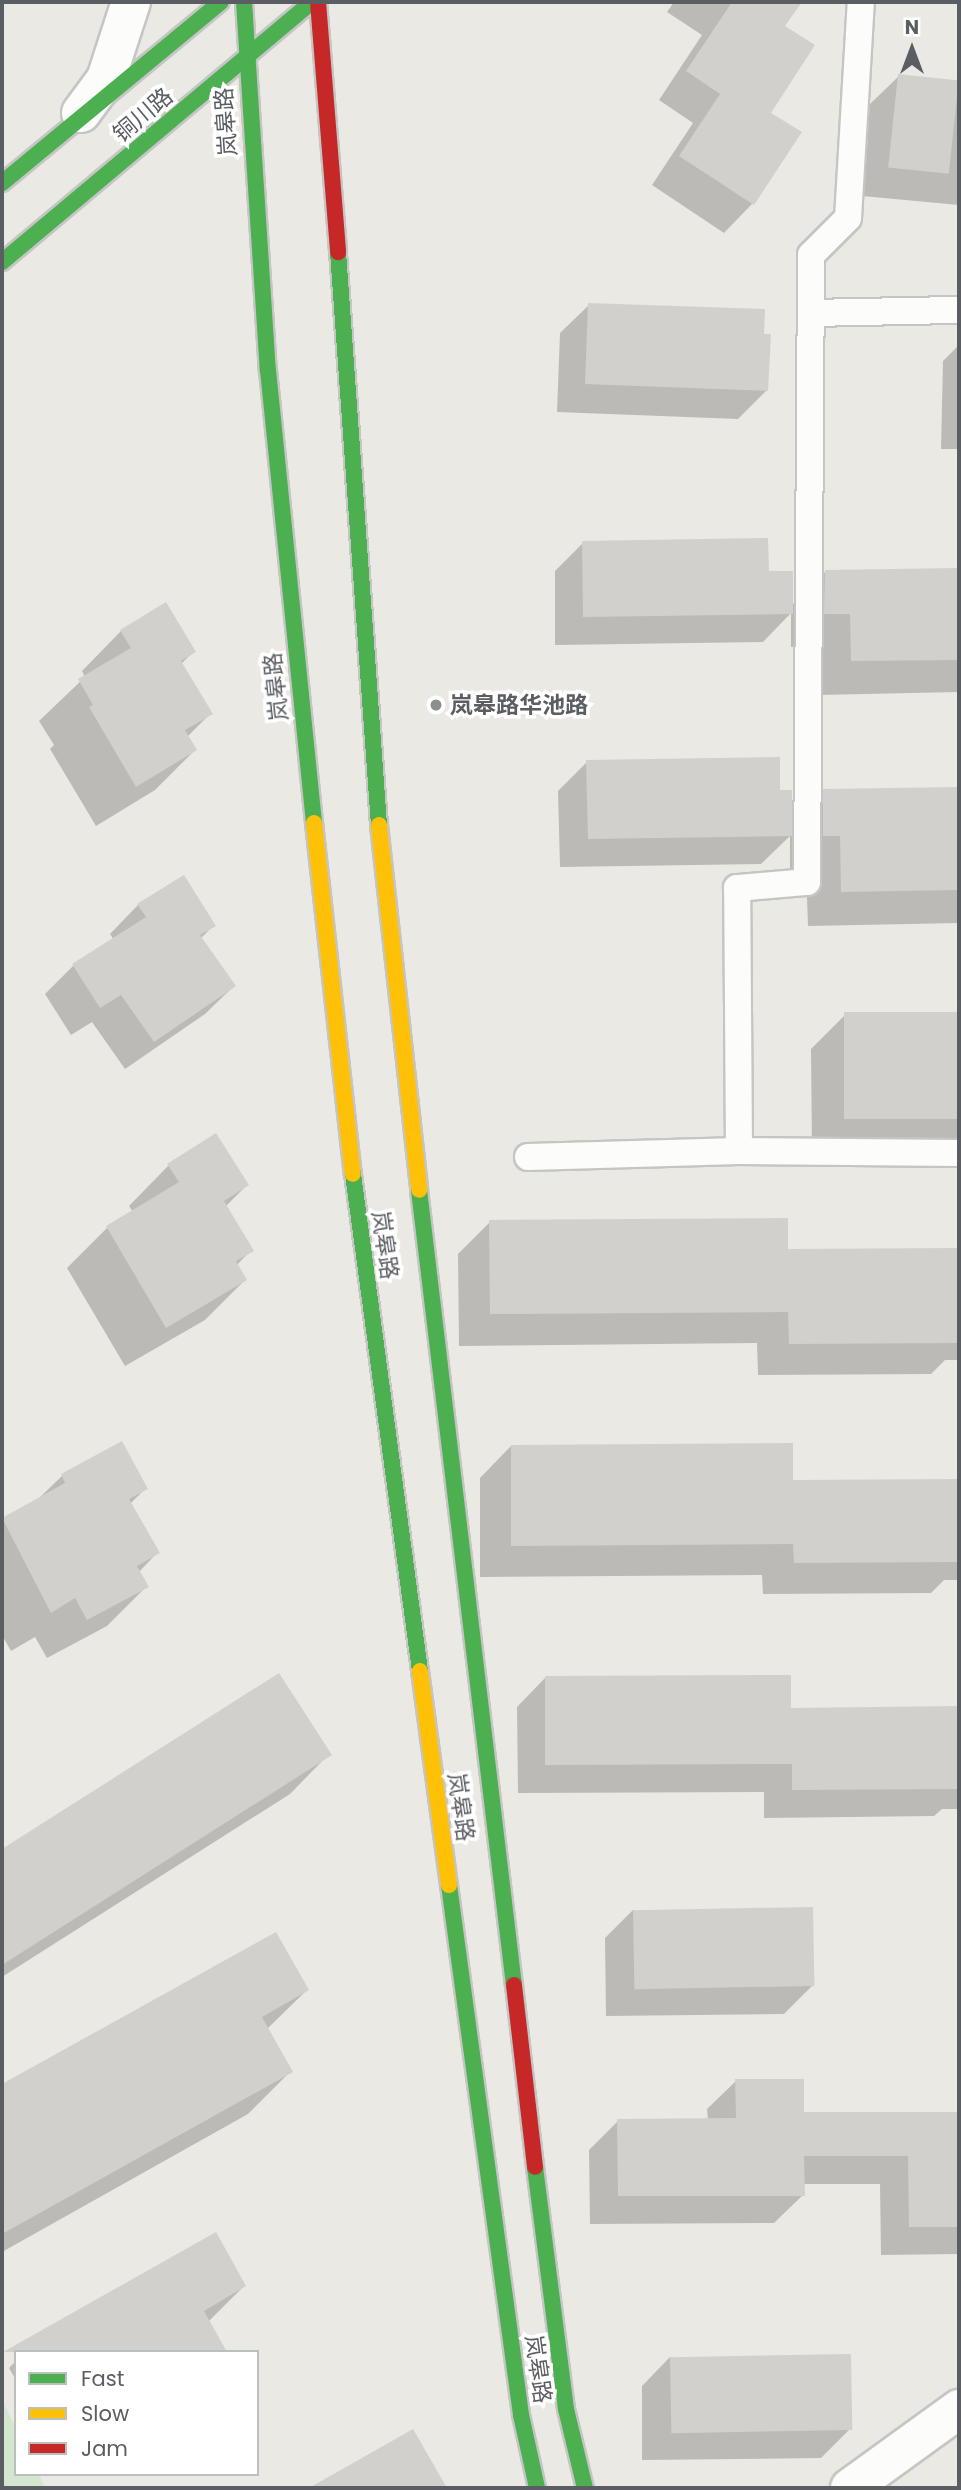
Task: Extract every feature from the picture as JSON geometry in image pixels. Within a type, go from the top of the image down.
[{"type":"main road","name":"铜川路","points":[[2,183],[221,2]]},
{"type":"main road","name":"岚皋路","points":[[244,2],[244,61],[268,370],[338,1068],[521,2415],[537,2488]]},
{"type":"main road","name":"铜川路","points":[[2,262],[312,2]]},
{"type":"main road","name":"岚皋路","points":[[318,2],[366,608],[368,717],[402,1050],[566,2409],[585,2488]]},
{"type":"street","points":[[76,120],[106,79],[131,2]]},
{"type":"street","points":[[850,2488],[959,2409]]},
{"type":"lane","points":[[739,1151],[737,888],[807,881],[811,255],[848,218],[861,2]]},
{"type":"lane","points":[[811,313],[959,310]]},
{"type":"lane","points":[[528,1157],[739,1151],[959,1153]]},
{"type":"green space","points":[[2,2400],[14,2424],[14,2476],[40,2476],[45,2488],[2,2488]]},
{"type":"building","points":[[732,2],[802,2],[785,26],[815,45],[771,113],[802,132],[754,205],[679,156],[720,94],[686,71]]},
{"type":"building","points":[[898,74],[959,80],[949,174],[888,167]]},
{"type":"building","points":[[588,303],[765,309],[764,334],[771,334],[768,391],[585,384]]},
{"type":"building","points":[[768,538],[769,571],[793,571],[793,614],[583,617],[582,541]]},
{"type":"building","points":[[959,568],[959,660],[851,661],[850,614],[824,614],[825,570]]},
{"type":"building","points":[[166,602],[196,652],[181,661],[213,714],[185,730],[197,750],[136,787],[89,707],[93,705],[78,679],[131,648],[120,630]]},
{"type":"building","points":[[780,757],[780,790],[792,790],[792,836],[588,839],[586,760]]},
{"type":"building","points":[[959,787],[959,890],[841,892],[840,836],[823,836],[823,789]]},
{"type":"building","points":[[184,875],[216,926],[200,935],[236,986],[154,1042],[121,995],[100,1008],[72,964],[146,917],[137,904]]},
{"type":"building","points":[[844,1012],[959,1012],[959,1119],[844,1119]]},
{"type":"building","points":[[216,1133],[249,1185],[224,1201],[254,1251],[236,1261],[247,1280],[166,1328],[106,1226],[179,1182],[167,1164]]},
{"type":"building","points":[[788,1218],[788,1249],[959,1248],[959,1343],[789,1344],[788,1312],[490,1314],[489,1220]]},
{"type":"building","points":[[122,1441],[148,1489],[129,1499],[160,1553],[137,1566],[149,1587],[87,1620],[75,1598],[51,1613],[2,1518],[65,1483],[61,1474]]},
{"type":"building","points":[[793,1443],[793,1480],[959,1479],[959,1562],[794,1563],[793,1544],[511,1546],[511,1445]]},
{"type":"building","points":[[279,1673],[332,1755],[2,1965],[2,1849]]},
{"type":"building","points":[[791,1675],[791,1708],[959,1706],[959,1789],[792,1790],[792,1764],[545,1765],[545,1676]]},
{"type":"building","points":[[813,1907],[814,1986],[634,1989],[633,1910]]},
{"type":"building","points":[[276,1932],[309,1990],[262,2017],[293,2072],[2,2234],[2,2084]]},
{"type":"building","points":[[735,2079],[804,2079],[804,2112],[959,2112],[959,2227],[909,2227],[908,2156],[804,2156],[805,2196],[618,2196],[617,2119],[736,2118]]},
{"type":"building","points":[[216,2232],[246,2286],[204,2311],[226,2350],[3,2352]]},
{"type":"building","points":[[851,2354],[852,2430],[671,2433],[670,2357]]},
{"type":"building","points":[[413,2429],[447,2488],[309,2488]]},
{"type":"traffic: fast","points":[[2,183],[221,2]]},
{"type":"traffic: fast","points":[[244,2],[268,370],[314,823]]},
{"type":"traffic: fast","points":[[2,262],[312,2]]},
{"type":"traffic: fast","points":[[338,252],[379,825]]},
{"type":"traffic: fast","points":[[353,1174],[420,1671]]},
{"type":"traffic: fast","points":[[419,1190],[514,1985]]},
{"type":"traffic: fast","points":[[449,1885],[521,2415],[537,2488]]},
{"type":"traffic: fast","points":[[535,2167],[566,2409],[585,2488]]},
{"type":"traffic: slow","points":[[314,823],[353,1174]]},
{"type":"traffic: slow","points":[[379,825],[419,1190]]},
{"type":"traffic: slow","points":[[420,1671],[449,1885]]},
{"type":"traffic: jam","points":[[318,2],[338,252]]},
{"type":"traffic: jam","points":[[514,1985],[535,2167]]},
{"type":"place","name":"岚皋路华池路","points":[[436,705]]}]
